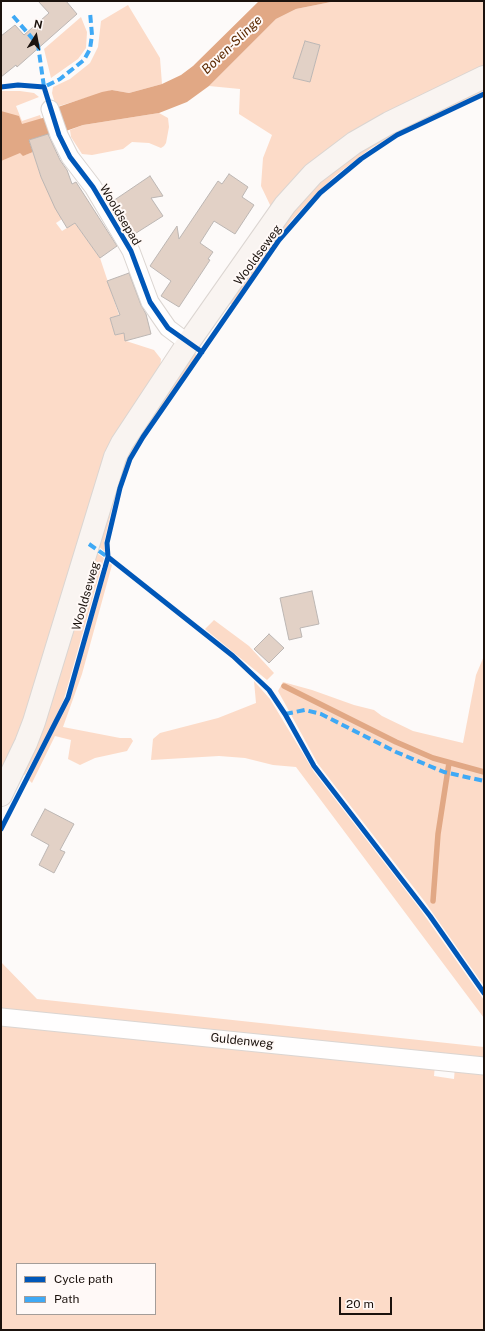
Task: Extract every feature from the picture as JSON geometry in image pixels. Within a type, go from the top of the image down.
[{"type":"main road","name":"Wooldseweg","points":[[1,795],[26,743],[34,722],[115,457],[122,443],[188,343],[285,205],[314,174],[330,160],[366,136],[484,77]]},
{"type":"street","name":"Wooldsepad","points":[[50,109],[59,135],[70,157],[93,187],[131,251],[150,302],[168,328],[188,343]]},
{"type":"street","name":"Guldenweg","points":[[1,1017],[484,1066]]},
{"type":"shaded area","points":[[336,1],[484,1],[484,70],[272,209],[261,186],[263,158],[272,135],[239,114],[240,89],[209,86],[276,19],[296,9]],"holes":[[[305,41],[320,45],[310,82],[294,78]]]},
{"type":"shaded area","points":[[128,5],[160,58],[162,84],[129,93],[112,90],[56,107],[52,93],[53,87],[70,79],[90,63],[98,47],[101,21]]},
{"type":"shaded area","points":[[81,17],[87,32],[86,48],[78,59],[51,78],[44,49]]},
{"type":"shaded area","points":[[484,85],[484,91],[392,136],[370,149],[335,176],[291,221],[232,304],[228,304],[284,220],[307,192],[358,151]]},
{"type":"shaded area","points":[[1,91],[34,93],[39,97],[16,106],[22,121],[40,115],[45,130],[28,133],[25,155],[33,152],[41,177],[62,219],[56,223],[62,231],[75,223],[100,258],[119,315],[110,318],[115,335],[124,333],[126,341],[154,350],[161,359],[160,369],[113,443],[39,666],[40,679],[1,777]]},
{"type":"shaded area","points":[[159,113],[168,118],[169,127],[166,143],[161,148],[149,143],[132,142],[123,149],[92,155],[82,154],[71,137],[70,130],[83,125]]},
{"type":"shaded area","points":[[194,352],[197,356],[140,438],[128,458],[114,500],[104,543],[105,552],[96,544],[125,453]]},
{"type":"shaded area","points":[[94,551],[104,558],[64,699],[50,729],[25,775],[21,774]]},
{"type":"shaded area","points":[[109,563],[112,565],[82,674],[63,727],[120,738],[131,738],[133,741],[127,751],[95,758],[80,765],[68,759],[71,740],[55,736],[32,783],[29,780],[69,700]]},
{"type":"shaded area","points":[[214,620],[249,646],[274,673],[267,680],[205,629]]},
{"type":"shaded area","points":[[484,656],[484,986],[425,902],[318,764],[278,691],[283,682],[312,690],[354,705],[374,710],[382,716],[413,731],[463,743],[476,675]]},
{"type":"shaded area","points":[[254,681],[270,699],[314,772],[420,909],[484,1000],[484,1018],[296,767],[273,765],[245,758],[219,756],[151,760],[153,739],[160,733],[218,718],[256,703]]},
{"type":"shaded area","points":[[1,962],[37,999],[484,1047],[484,1060],[1,1011]]},
{"type":"shaded area","points":[[1,1022],[435,1065],[434,1076],[454,1079],[455,1067],[484,1070],[484,1330],[1,1330]]},
{"type":"water","name":"Boven-Slinge","points":[[259,1],[336,1],[296,9],[276,19],[209,86],[187,102],[159,113],[83,125],[63,132],[55,108],[102,92],[112,90],[129,93],[162,84],[181,75],[193,66]]},
{"type":"water","points":[[1,111],[19,116],[22,124],[46,117],[51,134],[29,140],[33,152],[23,156],[20,153],[1,161]]},
{"type":"building","points":[[38,1],[66,1],[77,14],[17,67],[16,65],[1,77],[1,36],[15,25],[24,35],[49,13]]},
{"type":"building","points":[[305,41],[320,45],[310,82],[293,78]]},
{"type":"building","points":[[48,134],[60,160],[67,170],[72,184],[76,182],[117,246],[100,258],[75,223],[67,228],[55,208],[41,177],[29,140]]},
{"type":"building","points":[[229,174],[248,187],[242,197],[254,205],[235,234],[214,221],[200,243],[213,252],[208,259],[210,260],[179,307],[161,296],[171,281],[150,266],[177,226],[179,239],[218,181],[222,184]]},
{"type":"building","points":[[150,176],[163,196],[151,198],[163,216],[133,235],[113,201]]},
{"type":"building","points":[[129,273],[146,314],[151,334],[125,341],[124,333],[115,335],[110,318],[120,315],[107,281]]},
{"type":"building","points":[[312,591],[319,624],[300,628],[302,637],[289,640],[280,598]]},
{"type":"building","points":[[269,634],[284,648],[269,663],[254,649]]},
{"type":"building","points":[[45,809],[74,824],[60,850],[65,852],[54,873],[39,865],[49,845],[31,835]]},
{"type":"waterway","points":[[284,686],[396,742],[433,758],[484,772]]},
{"type":"waterway","points":[[433,901],[438,834],[449,763]]},
{"type":"marked path","points":[[13,16],[38,45],[44,87],[60,79],[84,60],[90,49],[92,35],[90,12]]},
{"type":"marked path","points":[[89,544],[109,558]]},
{"type":"marked path","points":[[285,714],[305,710],[321,714],[396,752],[444,772],[484,781]]},
{"type":"cycle path","points":[[1,87],[18,85],[44,87],[59,135],[70,157],[93,187],[131,251],[150,302],[168,328],[202,352]]},
{"type":"cycle path","points":[[1,829],[68,698],[108,557],[107,543],[120,488],[130,459],[143,437],[279,240],[320,193],[361,159],[397,135],[484,94]]},
{"type":"cycle path","points":[[108,557],[233,656],[269,690],[285,714],[314,766],[430,916],[484,993]]}]
